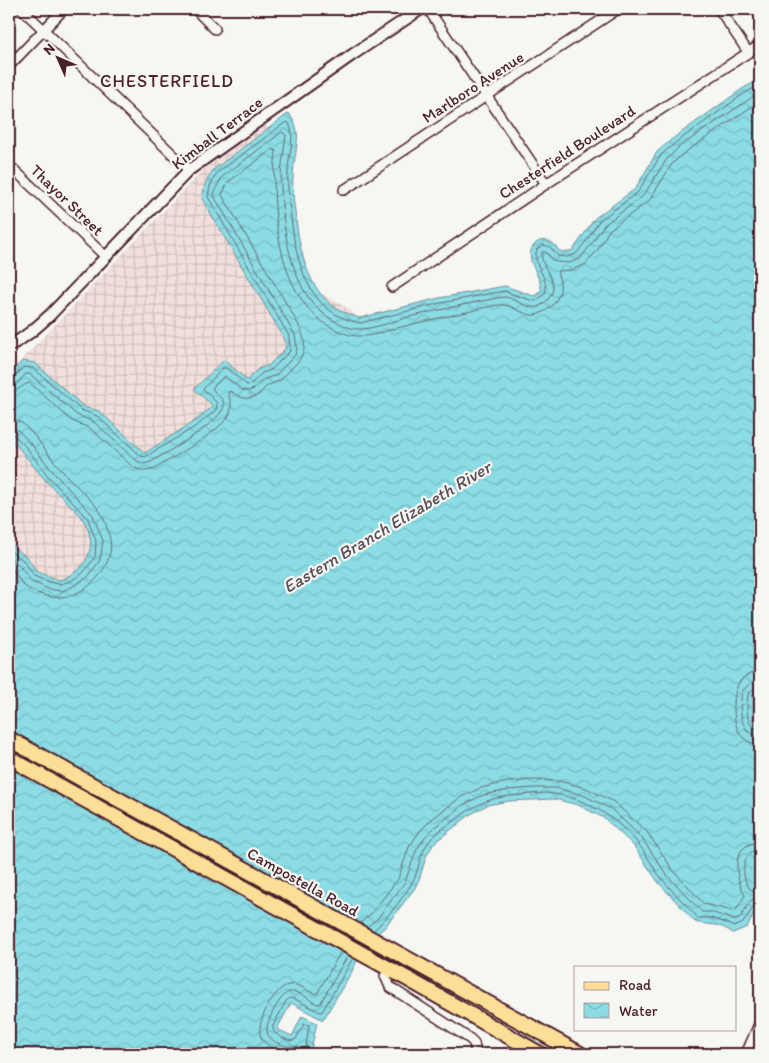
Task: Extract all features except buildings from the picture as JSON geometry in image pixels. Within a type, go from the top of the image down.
[{"type":"main road","name":"Campostella Road","points":[[9,739],[580,1054]]},
{"type":"main road","name":"Campostella Road","points":[[9,758],[406,978],[536,1053]]},
{"type":"street","points":[[22,9],[189,170]]},
{"type":"street","points":[[9,66],[64,9]]},
{"type":"street","points":[[195,9],[216,29]]},
{"type":"street","name":"Kimball Terrace","points":[[9,346],[36,329],[189,170],[352,54],[420,9]]},
{"type":"street","points":[[428,9],[546,184]]},
{"type":"street","name":"Marlboro Avenue","points":[[344,190],[618,9]]},
{"type":"street","points":[[719,9],[748,52]]},
{"type":"street","name":"Chesterfield Boulevard","points":[[392,287],[760,45]]},
{"type":"street","name":"Thayor Street","points":[[9,165],[105,256]]},
{"type":"street","points":[[385,976],[390,987],[470,1039],[474,1043],[476,1054]]},
{"type":"street","points":[[746,1054],[760,1022]]},
{"type":"shaded area","points":[[266,124],[296,280],[349,309],[437,402],[9,722],[9,373],[203,170]]},
{"type":"water","name":"Eastern Branch Elizabeth River","points":[[760,79],[760,690],[753,695],[753,719],[760,728],[760,857],[754,868],[760,889],[760,905],[747,927],[733,933],[718,926],[695,922],[658,882],[633,845],[604,818],[578,805],[554,799],[509,801],[487,805],[471,814],[434,843],[426,857],[415,888],[385,927],[366,943],[351,973],[323,1020],[291,1003],[277,1029],[292,1036],[302,1016],[317,1023],[310,1054],[9,1054],[9,544],[27,557],[37,572],[60,580],[69,576],[83,565],[90,550],[91,542],[82,518],[46,481],[9,437],[9,376],[22,361],[35,363],[84,407],[99,411],[145,453],[196,420],[213,406],[194,389],[224,360],[247,380],[259,368],[268,366],[286,348],[284,338],[202,199],[205,184],[213,170],[289,113],[297,131],[293,193],[298,235],[306,266],[320,293],[330,304],[360,318],[439,298],[505,286],[534,296],[541,291],[541,285],[530,254],[536,243],[546,241],[553,243],[559,251],[567,252],[573,250],[595,218],[635,189],[657,152],[672,139],[742,89]]},
{"type":"pier","points":[[9,729],[380,934],[368,944],[359,962],[9,768]]},
{"type":"district","name":"CHESTERFIELD","points":[[167,81]]}]
